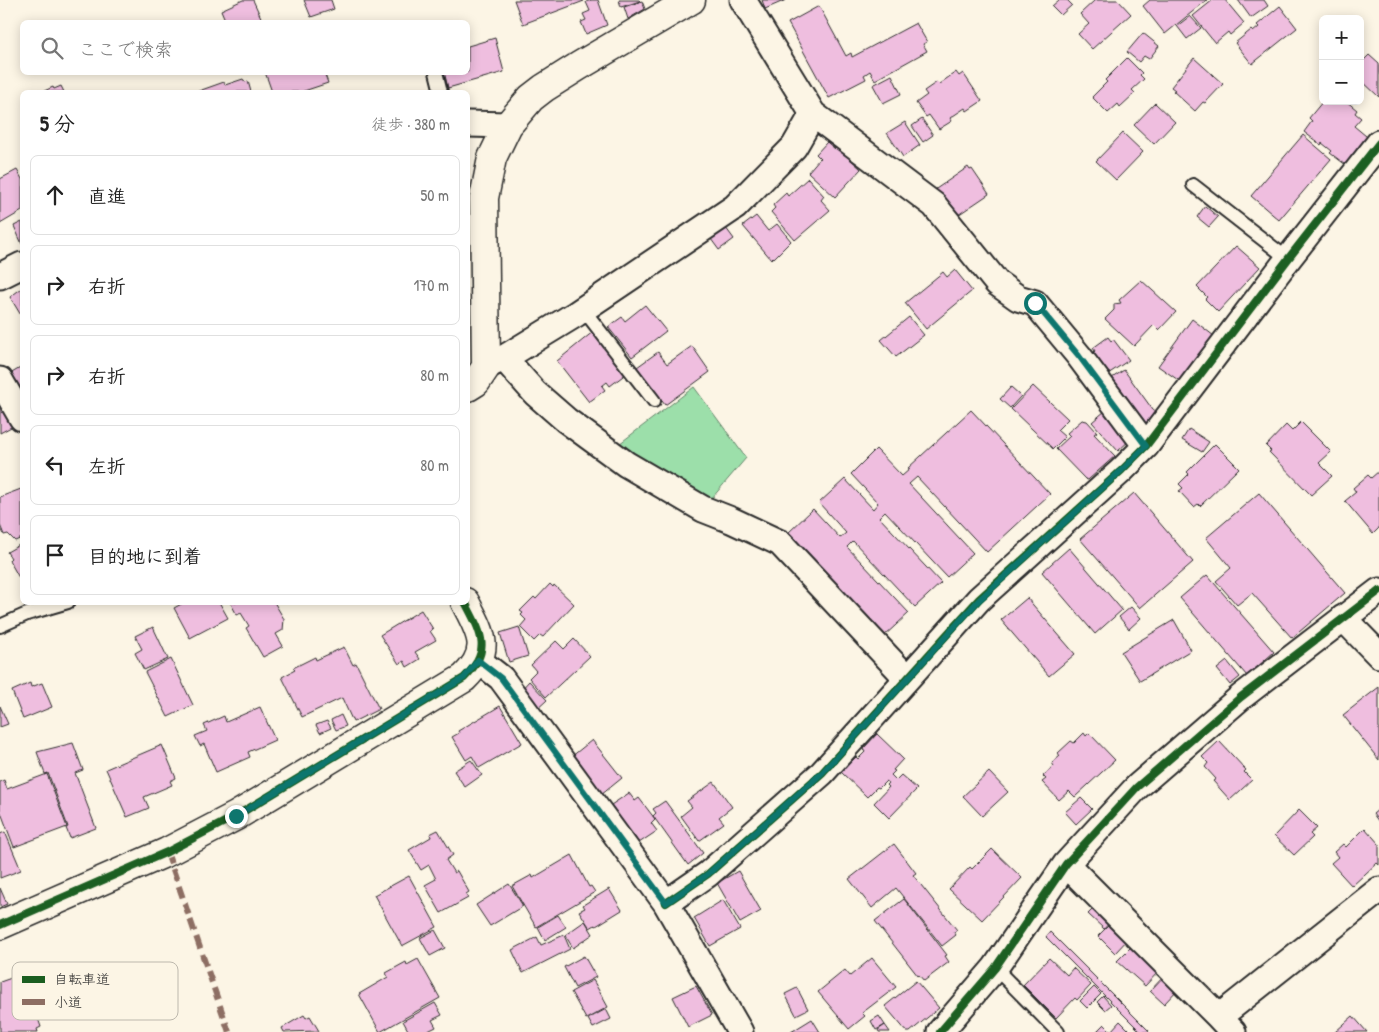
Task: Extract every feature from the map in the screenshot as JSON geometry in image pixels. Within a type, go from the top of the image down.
[{"type":"street","points":[[692,0],[544,88],[531,98],[508,125],[492,158],[484,198],[495,362],[566,420],[626,464],[703,509],[780,542],[906,678]]},
{"type":"street","points":[[743,0],[813,114],[934,205],[997,283],[1018,298],[1035,303],[1079,356],[1146,446]]},
{"type":"street","points":[[470,386],[495,362],[583,309],[735,207],[794,147],[813,114]]},
{"type":"street","points":[[470,124],[508,125]]},
{"type":"street","points":[[666,903],[708,874],[822,773],[906,678],[979,600],[1146,446],[1379,143]]},
{"type":"street","points":[[0,276],[20,266]]},
{"type":"street","points":[[0,380],[20,415]]},
{"type":"street","points":[[940,1032],[995,968],[1066,864],[1136,787],[1242,697],[1379,591]]},
{"type":"street","points":[[0,925],[167,852],[236,816],[464,678],[478,660],[482,650],[482,639],[466,605]]},
{"type":"street","points":[[1344,618],[1379,655]]},
{"type":"street","points":[[478,660],[501,678],[666,903],[740,1032]]},
{"type":"street","points":[[1066,864],[1226,1025],[1379,890]]},
{"type":"lane","points":[[437,75],[440,90]]},
{"type":"lane","points":[[1193,185],[1288,260]]},
{"type":"lane","points":[[583,309],[654,401]]},
{"type":"lane","points":[[0,626],[27,614],[58,605]]},
{"type":"lane","points":[[995,968],[1058,1032]]},
{"type":"green space","points":[[694,387],[746,458],[706,505],[615,447]]},
{"type":"building","points":[[243,0],[253,0],[262,20],[225,20],[221,10]]},
{"type":"building","points":[[304,0],[331,0],[334,9],[311,17]]},
{"type":"building","points":[[514,0],[583,0],[584,1],[523,24]]},
{"type":"building","points":[[598,0],[607,25],[586,34],[581,22],[586,20],[583,14],[590,11],[586,2]]},
{"type":"building","points":[[619,0],[639,0],[640,1],[621,7]]},
{"type":"building","points":[[762,0],[786,0],[765,9]]},
{"type":"building","points":[[1059,0],[1067,0],[1072,5],[1061,15],[1052,6]]},
{"type":"building","points":[[1095,0],[1118,0],[1131,14],[1092,49],[1078,34],[1089,24],[1080,14]]},
{"type":"building","points":[[1150,0],[1207,0],[1165,34],[1143,6]]},
{"type":"building","points":[[1213,0],[1225,0],[1244,23],[1230,35],[1228,32],[1215,43],[1193,16]]},
{"type":"building","points":[[1238,0],[1264,0],[1268,6],[1251,18]]},
{"type":"building","points":[[642,1],[645,9],[628,19],[624,7]]},
{"type":"building","points":[[819,6],[846,56],[851,53],[852,57],[916,23],[927,42],[923,44],[927,51],[875,80],[870,71],[864,75],[866,79],[829,98],[788,23]]},
{"type":"building","points":[[1280,6],[1297,28],[1252,64],[1235,43],[1251,30],[1253,32],[1259,27],[1257,25]]},
{"type":"building","points":[[1190,16],[1201,28],[1187,39],[1177,26]]},
{"type":"building","points":[[1143,33],[1159,46],[1149,59],[1144,56],[1139,62],[1127,52]]},
{"type":"building","points":[[495,38],[504,72],[448,88],[445,75],[470,75],[470,45]]},
{"type":"building","points":[[1369,55],[1379,64],[1379,97],[1364,83],[1364,60]]},
{"type":"building","points":[[1127,58],[1142,73],[1140,75],[1144,79],[1132,90],[1135,93],[1120,107],[1118,104],[1108,113],[1092,97],[1107,82],[1105,80]]},
{"type":"building","points":[[1194,58],[1223,84],[1195,111],[1171,87]]},
{"type":"building","points":[[956,72],[959,76],[963,73],[982,101],[967,111],[965,108],[950,118],[952,121],[939,129],[929,115],[926,117],[916,103],[927,95],[924,91],[937,82],[939,84]]},
{"type":"building","points":[[266,75],[325,75],[328,83],[307,90],[271,90]]},
{"type":"building","points":[[892,75],[901,94],[883,103],[873,85]]},
{"type":"building","points":[[243,79],[245,82],[248,81],[250,90],[202,90],[224,82],[225,85]]},
{"type":"building","points":[[61,86],[63,90],[46,90],[53,87],[54,89]]},
{"type":"building","points":[[1155,103],[1175,122],[1154,144],[1134,125]]},
{"type":"building","points":[[1320,105],[1351,105],[1357,110],[1355,113],[1361,118],[1354,126],[1372,141],[1350,168],[1330,153],[1332,151],[1322,143],[1321,145],[1304,132],[1312,121],[1309,118]]},
{"type":"building","points":[[922,119],[933,135],[923,142],[912,126]]},
{"type":"building","points":[[905,122],[920,145],[903,157],[887,133]]},
{"type":"building","points":[[1123,133],[1143,152],[1116,180],[1096,161]]},
{"type":"building","points":[[1303,135],[1331,159],[1279,220],[1251,196]]},
{"type":"building","points":[[827,142],[835,149],[837,147],[861,169],[835,197],[808,172],[820,158],[816,154]]},
{"type":"building","points":[[968,167],[970,170],[972,169],[989,194],[955,217],[936,189]]},
{"type":"building","points":[[17,170],[20,175],[20,212],[0,224],[0,179]]},
{"type":"building","points":[[808,178],[824,196],[821,200],[830,210],[795,240],[771,212],[775,208],[773,205],[786,193],[788,196]]},
{"type":"building","points":[[1205,206],[1218,217],[1209,227],[1197,217]]},
{"type":"building","points":[[756,216],[768,231],[777,224],[791,241],[774,258],[771,259],[743,226]]},
{"type":"building","points":[[20,223],[20,240],[14,226]]},
{"type":"building","points":[[723,224],[734,239],[719,250],[708,235]]},
{"type":"building","points":[[1236,246],[1260,267],[1218,312],[1205,299],[1207,297],[1197,287]]},
{"type":"building","points":[[955,270],[972,291],[926,329],[905,303],[943,272],[947,277]]},
{"type":"building","points":[[1141,280],[1176,312],[1159,330],[1154,325],[1134,346],[1105,319],[1114,310],[1114,304],[1121,303],[1119,300]]},
{"type":"building","points":[[20,290],[20,314],[10,297]]},
{"type":"building","points":[[645,305],[666,331],[632,357],[608,327],[622,317],[625,321]]},
{"type":"building","points":[[909,317],[924,335],[896,357],[881,340]]},
{"type":"building","points":[[1192,319],[1214,336],[1181,382],[1158,366]]},
{"type":"building","points":[[594,331],[627,373],[610,386],[607,382],[602,386],[605,390],[589,402],[557,361]]},
{"type":"building","points":[[1108,337],[1111,341],[1113,339],[1129,360],[1108,374],[1093,353],[1095,351],[1093,348]]},
{"type":"building","points":[[692,346],[710,372],[665,405],[637,367],[658,352],[667,364]]},
{"type":"building","points":[[20,368],[20,389],[10,374]]},
{"type":"building","points":[[1124,370],[1158,417],[1144,427],[1109,380]]},
{"type":"building","points":[[1033,386],[1068,419],[1057,430],[1065,437],[1053,449],[1011,409]]},
{"type":"building","points":[[1011,387],[1021,396],[1010,408],[1000,399]]},
{"type":"building","points":[[0,403],[13,426],[0,433]]},
{"type":"building","points":[[971,410],[1050,494],[987,552],[917,477],[909,484],[973,553],[947,577],[885,511],[879,517],[941,583],[915,607],[853,541],[847,547],[909,613],[883,637],[787,534],[813,509],[840,538],[846,533],[819,503],[845,479],[873,509],[878,503],[851,474],[876,449],[902,476],[910,469],[908,468]]},
{"type":"building","points":[[1105,411],[1131,439],[1118,451],[1092,422]]},
{"type":"building","points":[[1082,420],[1087,421],[1097,432],[1094,434],[1115,456],[1088,480],[1056,449],[1070,436],[1067,433]]},
{"type":"building","points":[[1301,422],[1331,452],[1319,463],[1332,476],[1311,495],[1269,452],[1271,451],[1266,446],[1286,425],[1292,431]]},
{"type":"building","points":[[1189,429],[1209,442],[1202,452],[1182,440]]},
{"type":"building","points":[[1215,444],[1239,468],[1200,506],[1198,504],[1194,507],[1179,491],[1183,488],[1179,484],[1189,474],[1187,472]]},
{"type":"building","points":[[1379,471],[1379,528],[1373,534],[1345,501],[1356,492],[1353,488],[1368,475],[1371,478]]},
{"type":"building","points":[[20,489],[20,539],[15,541],[8,534],[4,535],[0,525],[0,497]]},
{"type":"building","points":[[1134,493],[1193,562],[1140,608],[1080,539]]},
{"type":"building","points":[[1259,493],[1345,593],[1292,638],[1252,593],[1237,605],[1216,581],[1231,568],[1206,538]]},
{"type":"building","points":[[20,545],[20,579],[9,560],[11,558],[7,552]]},
{"type":"building","points":[[1069,548],[1122,610],[1095,634],[1042,572]]},
{"type":"building","points":[[1207,575],[1274,652],[1247,676],[1180,598]]},
{"type":"building","points":[[550,584],[553,587],[554,585],[574,604],[543,637],[540,635],[534,641],[520,627],[526,620],[520,611],[534,597],[536,599]]},
{"type":"building","points":[[1027,598],[1075,654],[1049,676],[1001,620]]},
{"type":"building","points":[[180,605],[221,605],[228,618],[190,638],[174,608]]},
{"type":"building","points":[[232,605],[276,605],[284,619],[283,630],[276,634],[283,646],[263,657],[246,628],[249,626],[241,613],[237,615]]},
{"type":"building","points":[[1131,607],[1141,618],[1129,629],[1119,617]]},
{"type":"building","points":[[421,610],[433,629],[430,631],[436,640],[415,652],[420,659],[407,667],[404,661],[399,664],[380,635]]},
{"type":"building","points":[[1174,620],[1191,650],[1140,681],[1121,652]]},
{"type":"building","points":[[153,627],[168,659],[144,670],[135,653],[142,649],[135,636]]},
{"type":"building","points":[[519,627],[528,656],[509,662],[500,633]]},
{"type":"building","points":[[574,639],[590,656],[546,697],[529,678],[536,671],[531,665],[556,641],[564,649]]},
{"type":"building","points":[[344,647],[353,665],[356,663],[379,709],[353,722],[342,698],[302,717],[282,677],[295,670],[293,668],[315,657],[316,660]]},
{"type":"building","points":[[171,659],[193,705],[168,717],[145,672]]},
{"type":"building","points":[[1227,661],[1240,677],[1230,685],[1217,669]]},
{"type":"building","points":[[529,681],[547,700],[535,711],[520,691]]},
{"type":"building","points":[[30,683],[31,687],[42,683],[52,707],[23,719],[12,691]]},
{"type":"building","points":[[1379,687],[1379,760],[1343,715]]},
{"type":"building","points":[[0,706],[8,724],[0,727]]},
{"type":"building","points":[[500,706],[522,743],[479,768],[472,756],[466,760],[452,737],[459,733],[458,731]]},
{"type":"building","points":[[260,707],[275,740],[248,752],[250,757],[216,772],[204,744],[200,746],[195,736],[207,731],[204,725],[224,716],[226,722]]},
{"type":"building","points":[[341,715],[346,726],[336,730],[331,720]]},
{"type":"building","points":[[327,721],[331,728],[320,733],[316,725]]},
{"type":"building","points":[[1084,733],[1086,736],[1089,733],[1115,760],[1075,797],[1069,791],[1059,800],[1042,782],[1046,779],[1043,776],[1054,766],[1052,763],[1060,756],[1058,753],[1071,741],[1074,743]]},
{"type":"building","points":[[877,734],[903,759],[891,775],[896,780],[901,775],[917,789],[889,818],[874,803],[889,787],[887,785],[889,783],[886,781],[867,797],[841,772],[856,757],[858,759],[865,752],[863,749]]},
{"type":"building","points":[[592,740],[622,778],[601,795],[571,757]]},
{"type":"building","points":[[1219,741],[1246,770],[1244,772],[1252,780],[1230,800],[1213,781],[1216,779],[1205,767],[1208,763],[1202,757]]},
{"type":"building","points":[[73,743],[83,770],[75,773],[96,828],[70,838],[66,828],[68,827],[48,773],[45,774],[37,752]]},
{"type":"building","points":[[162,745],[176,778],[170,781],[172,785],[144,797],[149,808],[127,817],[106,769]]},
{"type":"building","points":[[471,760],[482,775],[465,787],[454,771]]},
{"type":"building","points":[[989,772],[1008,792],[982,816],[963,796]]},
{"type":"building","points":[[47,774],[67,827],[14,847],[0,810],[0,782],[4,780],[7,789]]},
{"type":"building","points":[[714,782],[732,807],[719,817],[724,823],[699,841],[681,816],[692,807],[687,801]]},
{"type":"building","points":[[629,793],[635,801],[639,798],[655,819],[651,823],[657,831],[639,843],[615,815],[617,813],[611,805]]},
{"type":"building","points":[[1081,798],[1092,809],[1076,824],[1065,812]]},
{"type":"building","points":[[665,801],[703,853],[688,865],[653,816],[656,813],[653,809]]},
{"type":"building","points":[[1379,809],[1379,822],[1373,814]]},
{"type":"building","points":[[1299,810],[1317,828],[1310,834],[1313,837],[1294,855],[1274,836]]},
{"type":"building","points":[[1365,828],[1379,844],[1379,865],[1377,863],[1352,886],[1331,863],[1338,857],[1334,852],[1343,844],[1346,847]]},
{"type":"building","points":[[438,830],[453,855],[446,860],[454,873],[457,871],[469,892],[466,894],[468,898],[441,913],[425,885],[436,879],[429,865],[421,870],[409,850],[431,837],[430,834]]},
{"type":"building","points":[[5,832],[21,870],[0,878],[0,834]]},
{"type":"building","points":[[894,844],[916,873],[913,875],[957,930],[954,932],[956,935],[942,946],[896,888],[872,908],[849,879]]},
{"type":"building","points":[[992,849],[1022,878],[982,920],[949,889],[970,867],[972,869]]},
{"type":"building","points":[[572,855],[589,887],[591,886],[595,892],[536,927],[512,886],[532,875],[533,878]]},
{"type":"building","points":[[738,871],[761,911],[740,923],[717,883]]},
{"type":"building","points":[[409,876],[437,927],[402,946],[374,895]]},
{"type":"building","points":[[509,884],[523,906],[490,926],[476,905]]},
{"type":"building","points":[[0,888],[7,904],[0,907]]},
{"type":"building","points":[[609,889],[622,910],[590,928],[579,911],[585,908],[583,905]]},
{"type":"building","points":[[904,899],[947,955],[945,956],[949,962],[924,981],[875,921]]},
{"type":"building","points":[[723,900],[740,929],[710,946],[694,918]]},
{"type":"building","points":[[1095,907],[1110,922],[1104,929],[1088,914]]},
{"type":"building","points":[[558,915],[566,927],[545,940],[538,927]]},
{"type":"building","points":[[585,921],[593,934],[573,948],[565,935]]},
{"type":"building","points":[[1113,921],[1129,938],[1115,953],[1098,936]]},
{"type":"building","points":[[435,930],[445,948],[430,956],[420,938]]},
{"type":"building","points":[[1050,932],[1148,1032],[1141,1032],[1046,937]]},
{"type":"building","points":[[564,935],[570,949],[523,973],[512,950],[537,937],[541,945]]},
{"type":"building","points":[[1132,946],[1159,971],[1145,986],[1117,961]]},
{"type":"building","points":[[584,956],[596,977],[575,988],[564,967]]},
{"type":"building","points":[[872,958],[896,987],[862,1013],[865,1016],[849,1029],[818,992],[845,970],[850,976]]},
{"type":"building","points":[[1049,958],[1067,975],[1073,968],[1091,985],[1077,1000],[1075,998],[1056,1018],[1023,985]]},
{"type":"building","points":[[418,959],[440,998],[380,1032],[359,994],[388,977],[386,973],[406,962],[407,965]]},
{"type":"building","points":[[1165,975],[1179,988],[1164,1004],[1150,991]]},
{"type":"building","points":[[12,978],[12,1020],[39,1020],[41,1027],[37,1029],[38,1032],[0,1032],[0,982]]},
{"type":"building","points":[[593,980],[608,1007],[586,1019],[571,992]]},
{"type":"building","points":[[916,981],[939,1008],[910,1032],[907,1032],[885,1006]]},
{"type":"building","points":[[696,986],[712,1015],[688,1027],[673,997]]},
{"type":"building","points":[[1094,987],[1101,994],[1087,1008],[1080,1001]]},
{"type":"building","points":[[797,988],[808,1009],[796,1015],[785,994]]},
{"type":"building","points":[[1103,996],[1111,1005],[1105,1010],[1097,1002]]},
{"type":"building","points":[[435,1003],[442,1015],[432,1020],[436,1027],[426,1032],[409,1032],[403,1021]]},
{"type":"building","points":[[606,1009],[611,1019],[593,1028],[588,1019]]},
{"type":"building","points":[[304,1015],[306,1018],[310,1016],[319,1031],[284,1032],[282,1028]]},
{"type":"building","points":[[879,1016],[885,1025],[876,1030],[871,1021]]},
{"type":"building","points":[[1353,1016],[1367,1032],[1335,1032]]},
{"type":"building","points":[[812,1019],[820,1032],[791,1032]]},
{"type":"building","points":[[1120,1021],[1131,1032],[1097,1031],[1104,1024],[1111,1031]]},
{"type":"building","points":[[885,1025],[890,1032],[879,1032],[878,1030]]},
{"type":"marked path","points":[[167,852],[229,1032]]},
{"type":"cycle path","points":[[666,903],[708,874],[822,773],[979,599],[1146,446],[1379,143]]},
{"type":"cycle path","points":[[940,1032],[995,968],[1066,864],[1137,787],[1241,697],[1379,591]]},
{"type":"cycle path","points":[[0,925],[167,852],[236,816],[464,678],[479,659],[481,650],[479,632],[467,605]]},
{"type":"route","points":[[236,816],[464,678],[478,660],[501,678],[666,903],[708,874],[822,773],[906,678],[979,600],[1146,446],[1079,356],[1035,303]]}]
